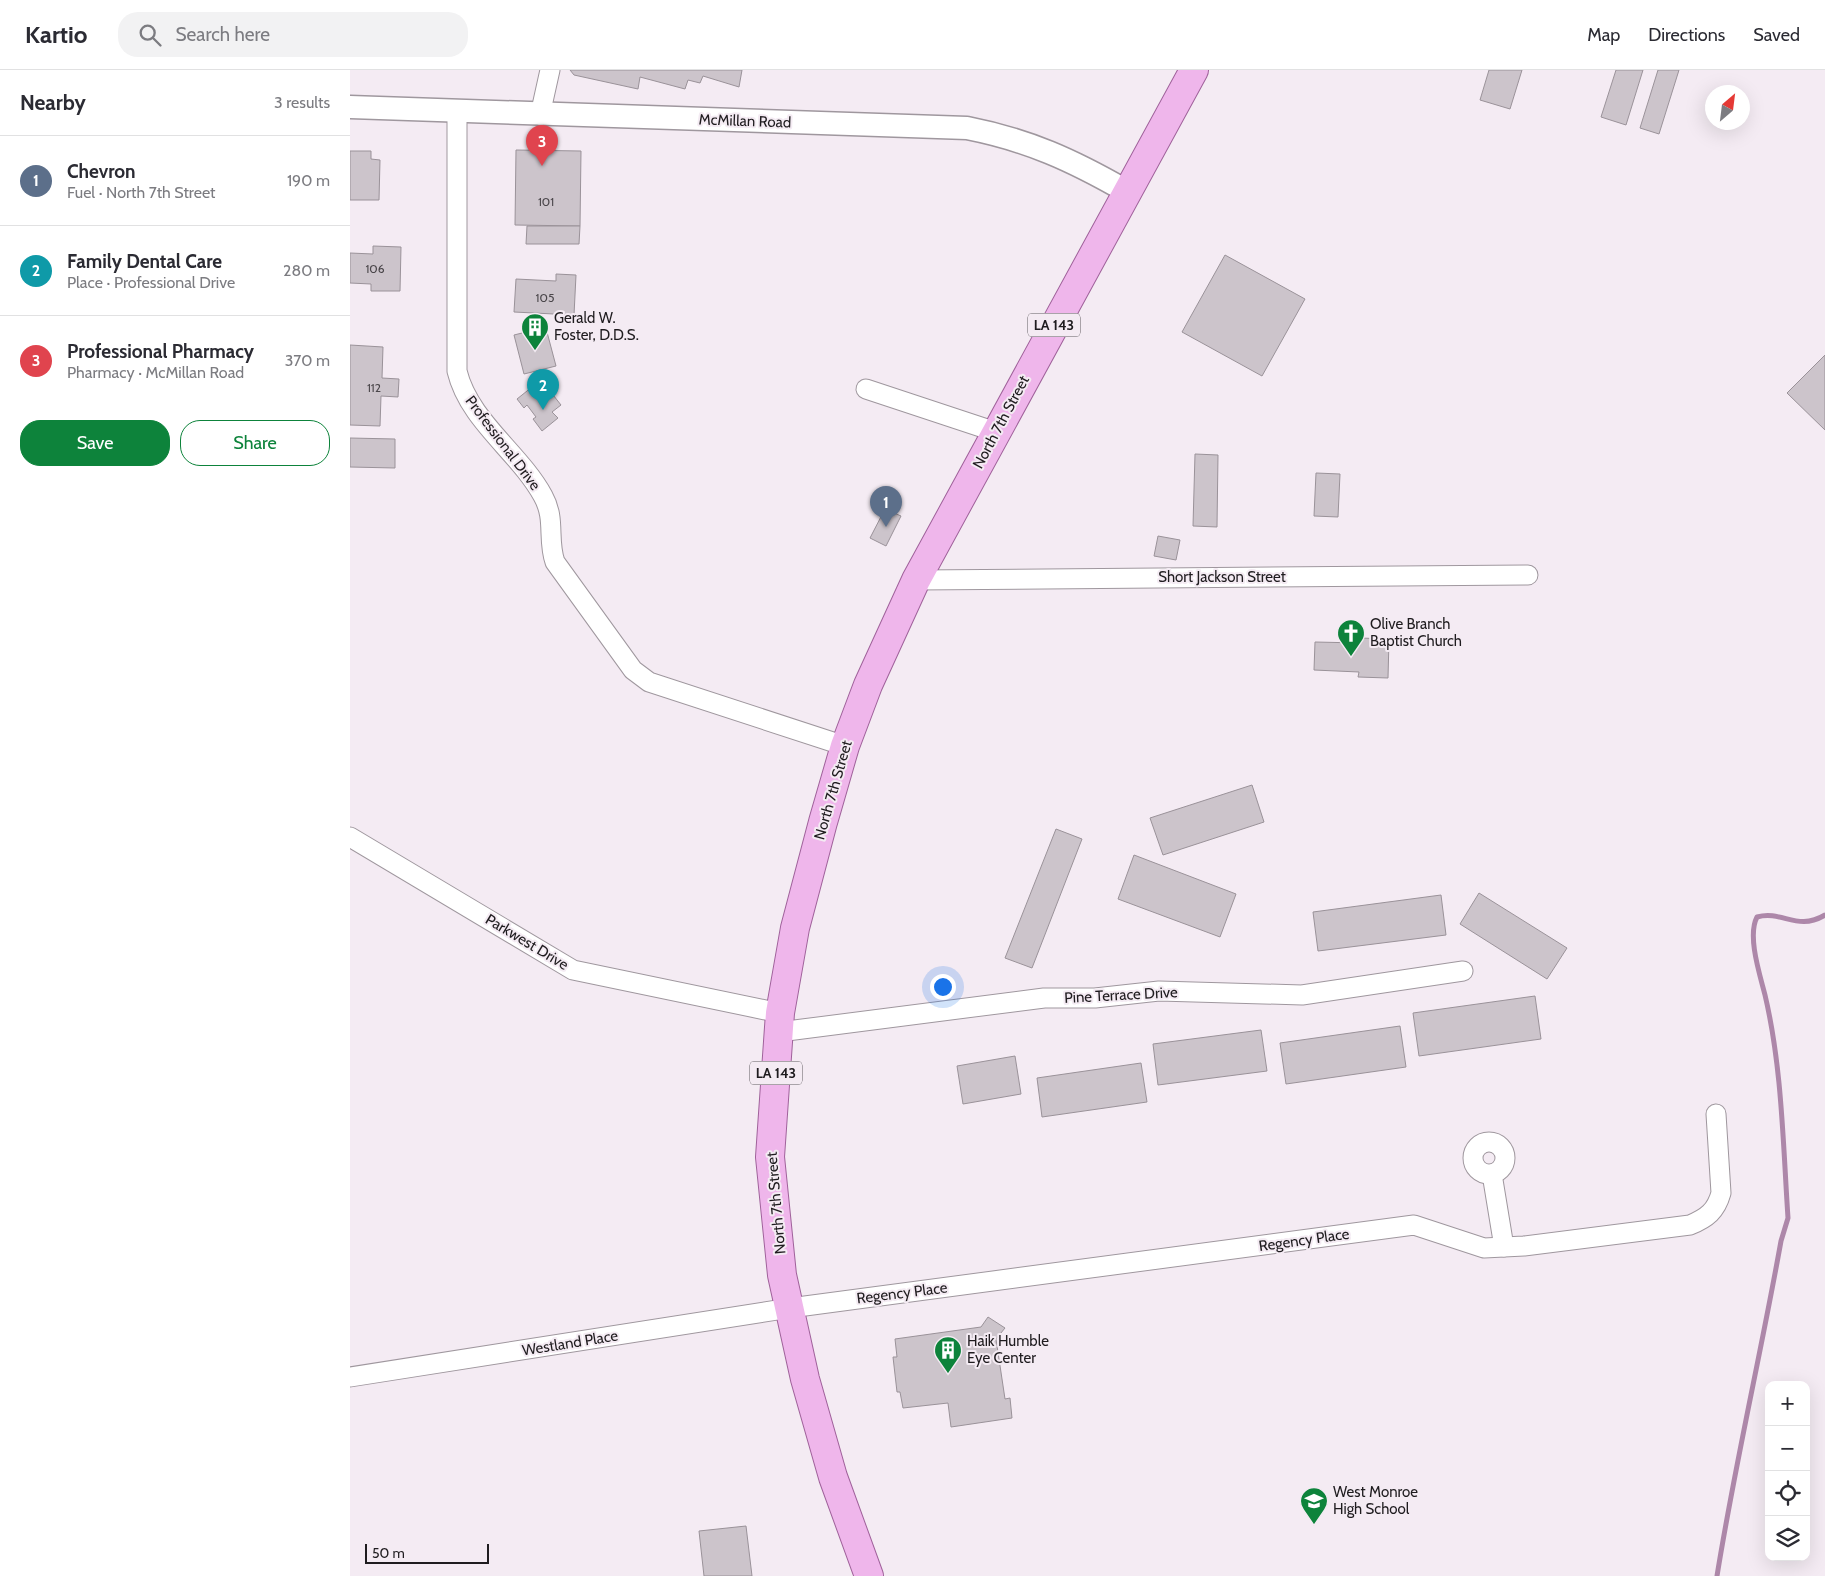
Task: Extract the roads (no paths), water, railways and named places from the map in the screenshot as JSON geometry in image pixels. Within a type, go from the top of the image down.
[{"type":"main road","name":"North 7th Street","points":[[869,1576],[833,1477],[805,1379],[782,1275],[770,1157],[780,1023],[796,928],[823,822],[846,746],[868,685],[916,580],[1126,191],[1194,70]]},
{"type":"street","points":[[540,115],[550,70]]},
{"type":"street","name":"McMillan Road","points":[[350,107],[540,115],[967,128],[1003,135],[1045,149],[1126,191]]},
{"type":"street","name":"Professional Drive","points":[[457,112],[457,371],[471,404],[544,497],[552,522],[551,548],[555,562],[633,670],[649,682],[846,746]]},
{"type":"street","points":[[866,390],[996,432]]},
{"type":"street","name":"Short Jackson Street","points":[[916,580],[1528,575]]},
{"type":"street","name":"Parkwest Drive","points":[[350,837],[573,970],[780,1023]]},
{"type":"street","name":"Pine Terrace Drive","points":[[780,1023],[1044,998],[1095,998],[1160,991],[1302,996],[1463,971]]},
{"type":"street","name":"Regency Place","points":[[790,1308],[1414,1225],[1484,1248],[1690,1225],[1704,1219],[1718,1206],[1721,1193],[1716,1114]]},
{"type":"street","points":[[1492,1174],[1504,1247]]},
{"type":"street","name":"Westland Place","points":[[350,1377],[790,1308]]},
{"type":"waterway","points":[[1717,1576],[1781,1241],[1788,1218],[1775,1050],[1771,1022],[1755,956],[1754,925],[1757,917],[1775,916],[1806,922],[1825,915]]},
{"type":"place","name":"Professional Pharmacy","points":[[542,166]]},
{"type":"place","name":"Gerald W. Foster, D.D.S.","points":[[535,351]]},
{"type":"place","name":"Family Dental Care","points":[[543,410]]},
{"type":"place","name":"Chevron","points":[[886,527]]},
{"type":"place","name":"Olive Branch Baptist Church","points":[[1351,657]]},
{"type":"place","name":"Haik Humble Eye Center","points":[[948,1374]]},
{"type":"place","name":"West Monroe High School","points":[[1314,1525]]}]
